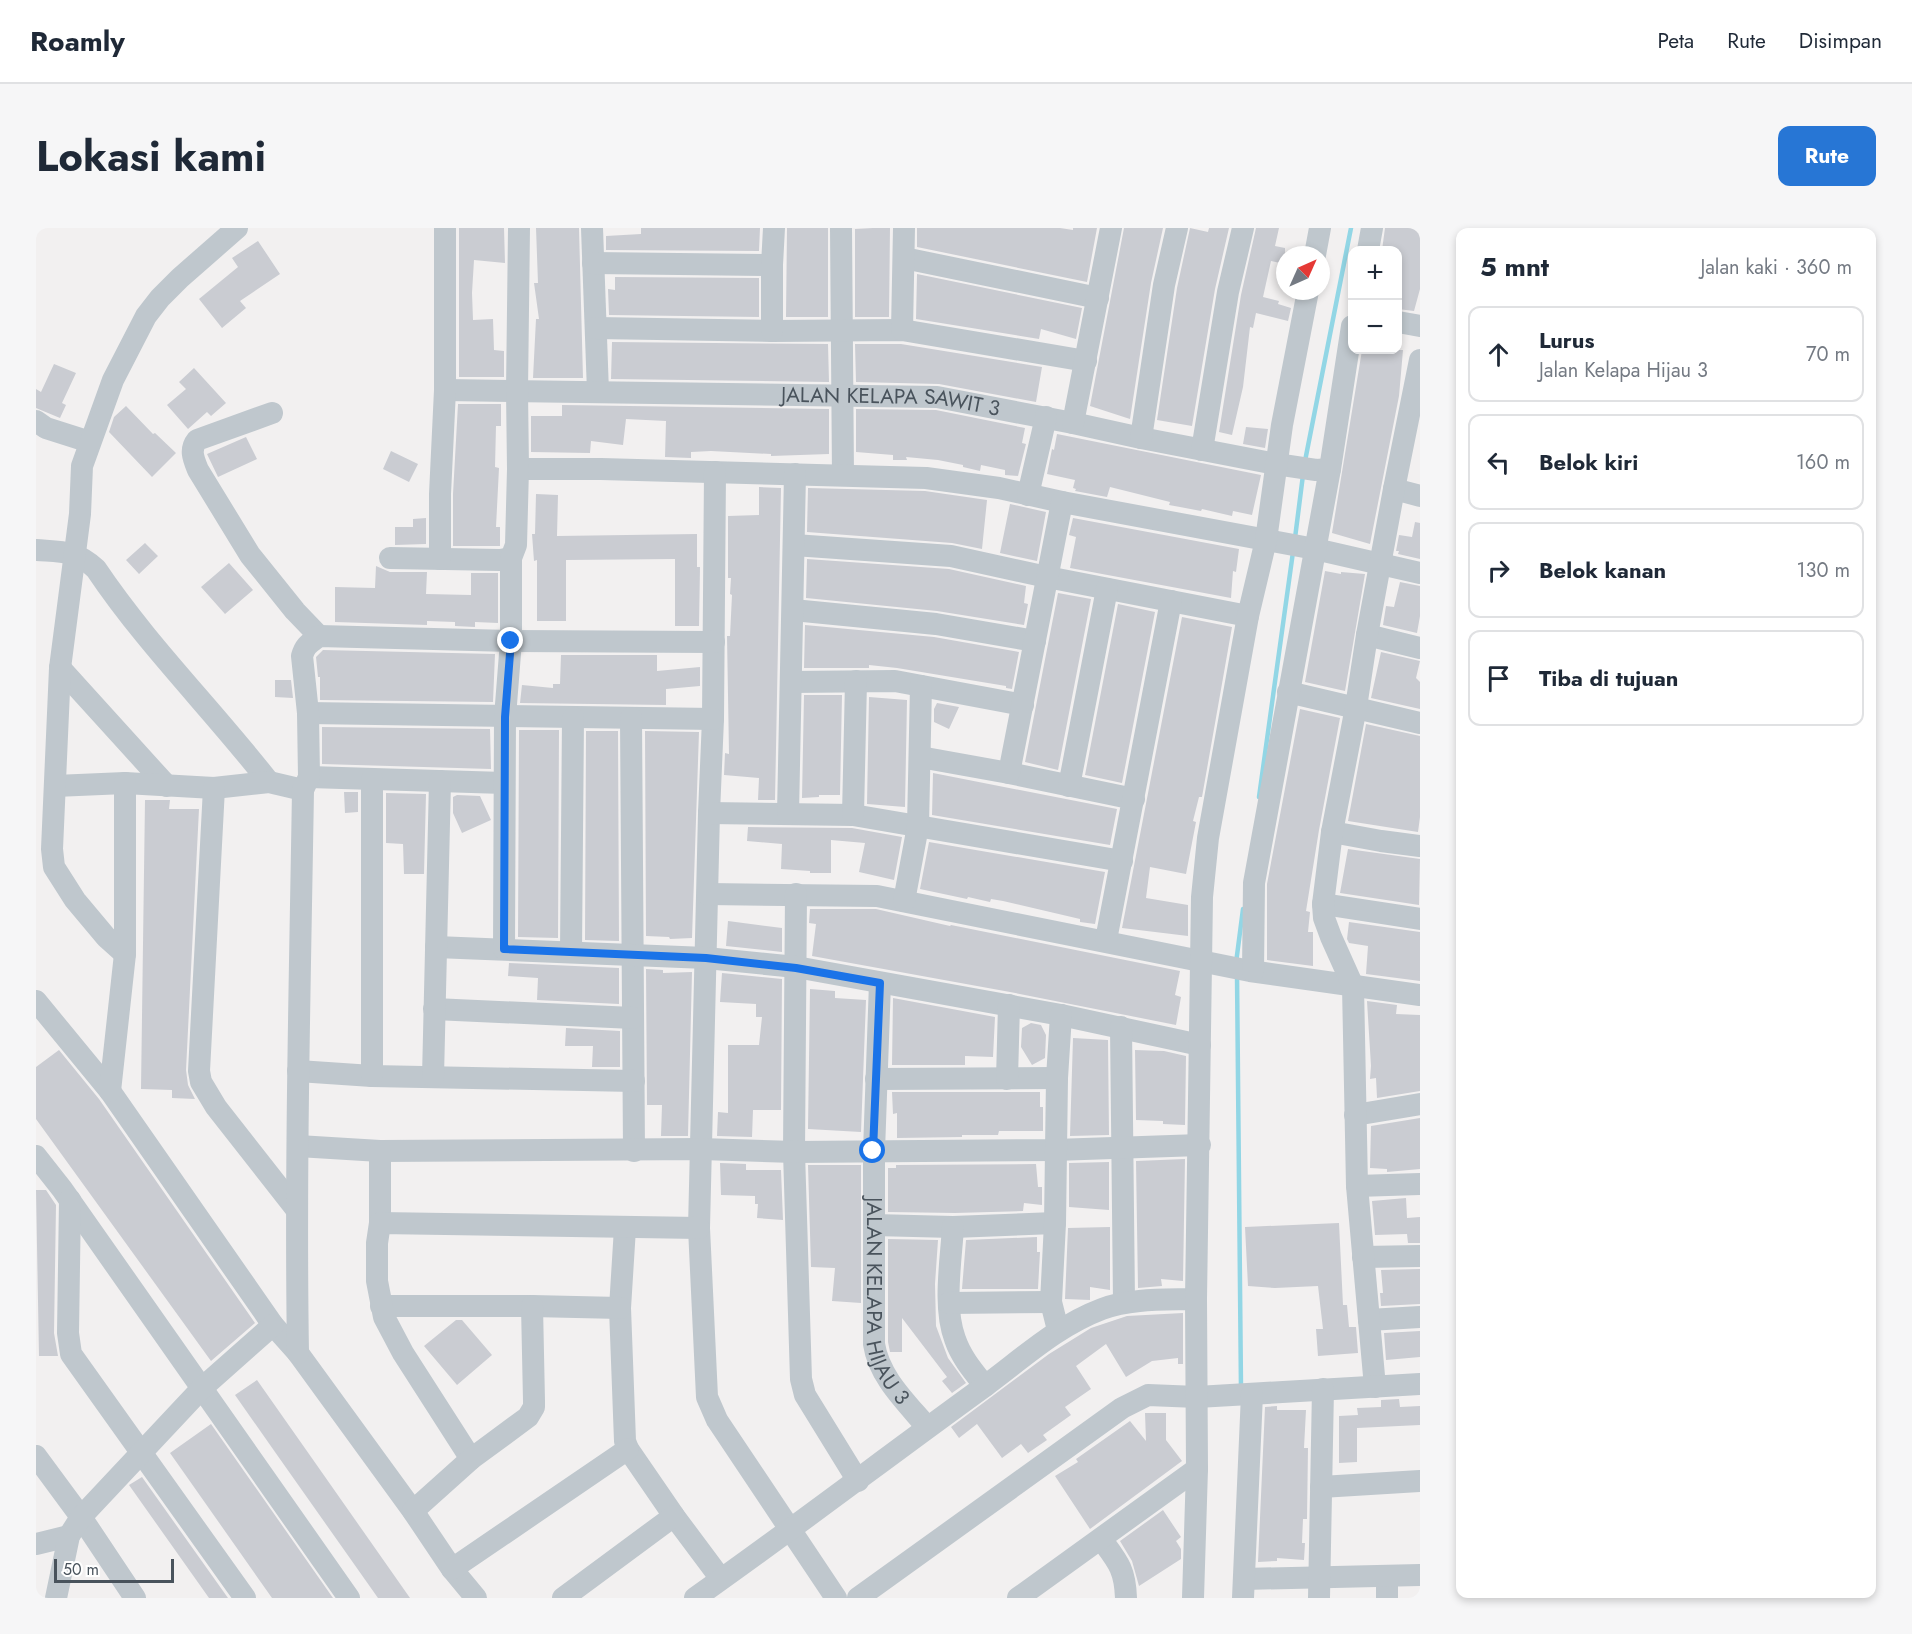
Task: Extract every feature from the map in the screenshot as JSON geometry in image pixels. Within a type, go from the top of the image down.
[{"type":"street","points":[[125,954],[92,921],[75,900],[54,867],[51,835],[60,668],[80,513],[82,466],[113,380],[146,316],[180,278],[237,228]]},
{"type":"street","points":[[440,560],[440,494],[445,390],[446,228]]},
{"type":"street","points":[[504,949],[505,717],[511,641],[511,558],[516,545],[518,469],[519,228]]},
{"type":"street","points":[[592,228],[598,392]]},
{"type":"street","points":[[772,331],[774,228]]},
{"type":"street","points":[[841,228],[843,475]]},
{"type":"street","points":[[902,330],[904,228]]},
{"type":"street","points":[[1074,423],[1111,228]]},
{"type":"street","points":[[1141,438],[1164,285],[1177,228]]},
{"type":"street","points":[[1202,450],[1228,292],[1243,228]]},
{"type":"street","points":[[1317,246],[1320,228]]},
{"type":"street","points":[[1369,246],[1372,228]]},
{"type":"street","points":[[904,258],[1098,298]]},
{"type":"street","points":[[593,263],[772,265]]},
{"type":"street","points":[[1193,1598],[1201,1396],[1196,1299],[1200,1045],[1206,961],[1202,897],[1208,838],[1248,616],[1272,541],[1283,465],[1282,425],[1306,300]]},
{"type":"street","points":[[1402,323],[1420,326]]},
{"type":"street","points":[[596,328],[772,331],[902,330],[1086,362]]},
{"type":"street","points":[[1251,971],[1254,883],[1288,692],[1309,548],[1348,350]]},
{"type":"street","points":[[1375,1386],[1357,1186],[1353,986],[1330,937],[1324,918],[1323,904],[1332,832],[1367,635],[1420,360]]},
{"type":"street","name":"JALAN KELAPA SAWIT 3","points":[[445,390],[937,397],[1202,450],[1323,470]]},
{"type":"street","points":[[272,413],[197,440],[194,444],[193,457],[198,470],[250,555],[319,636]]},
{"type":"street","points":[[1028,495],[1046,417]]},
{"type":"street","points":[[36,422],[46,428],[90,442]]},
{"type":"street","points":[[518,469],[601,469],[926,478],[999,488],[1309,548],[1420,573]]},
{"type":"street","points":[[715,472],[713,719],[699,1228],[706,1382],[710,1408],[836,1598]]},
{"type":"street","points":[[788,814],[795,474]]},
{"type":"street","points":[[1394,489],[1420,496]]},
{"type":"street","points":[[1009,773],[1062,502]]},
{"type":"street","points":[[794,545],[951,556],[1248,616]]},
{"type":"street","points":[[36,550],[74,554],[84,558],[96,569],[172,666],[269,782]]},
{"type":"street","points":[[390,558],[500,560],[511,558]]},
{"type":"street","points":[[1069,786],[1107,589]]},
{"type":"street","points":[[1106,940],[1171,601]]},
{"type":"street","points":[[793,610],[936,624],[1035,641]]},
{"type":"street","points":[[1367,635],[1420,648]]},
{"type":"street","points":[[298,1353],[296,1209],[298,1071],[308,713],[302,656],[307,643],[319,636],[511,641],[714,642]]},
{"type":"street","points":[[60,668],[167,786]]},
{"type":"street","points":[[853,814],[856,681]]},
{"type":"street","points":[[791,682],[895,681],[1023,705]]},
{"type":"street","points":[[904,901],[918,826],[921,686]]},
{"type":"street","points":[[1288,692],[1420,723]]},
{"type":"street","points":[[308,713],[713,719]]},
{"type":"street","points":[[571,952],[573,717]]},
{"type":"street","points":[[631,718],[634,1150]]},
{"type":"street","points":[[920,757],[1134,799]]},
{"type":"street","points":[[55,786],[125,783],[214,788],[269,782],[306,783],[372,779],[504,783]]},
{"type":"street","points":[[372,779],[372,1076]]},
{"type":"street","points":[[433,1077],[440,781]]},
{"type":"street","points":[[110,1091],[125,954],[125,783]]},
{"type":"street","points":[[214,788],[199,1071],[201,1082],[216,1107],[296,1209]]},
{"type":"street","points":[[709,813],[853,814],[1122,861]]},
{"type":"street","points":[[1332,832],[1381,842],[1420,846]]},
{"type":"street","points":[[708,894],[877,896],[1018,926],[1106,940],[1251,971],[1420,995]]},
{"type":"street","points":[[796,894],[794,1152],[799,1357],[802,1387],[858,1481]]},
{"type":"street","points":[[1323,904],[1420,919]]},
{"type":"street","points":[[436,947],[706,958],[796,968],[1009,1005],[1200,1045]]},
{"type":"street","name":"JALAN KELAPA HIJAU 3","points":[[880,983],[873,1151],[874,1344],[876,1357],[890,1383],[927,1427]]},
{"type":"street","points":[[36,1000],[110,1091],[273,1325],[298,1353],[452,1569],[476,1598]]},
{"type":"street","points":[[1007,1079],[1009,1005]]},
{"type":"street","points":[[434,1009],[633,1018]]},
{"type":"street","points":[[1058,1330],[1051,1302],[1055,1223],[1057,1078],[1061,1015]]},
{"type":"street","points":[[1121,1027],[1124,1302]]},
{"type":"street","points":[[298,1071],[372,1076],[634,1082]]},
{"type":"street","points":[[876,1079],[1057,1078]]},
{"type":"street","points":[[1355,1115],[1420,1104]]},
{"type":"street","points":[[298,1146],[380,1151],[701,1149],[794,1152],[1055,1150],[1200,1145]]},
{"type":"street","points":[[380,1151],[377,1272],[381,1306],[392,1334],[403,1353],[471,1459]]},
{"type":"street","points":[[36,1156],[70,1200],[349,1598]]},
{"type":"street","points":[[1357,1186],[1420,1184]]},
{"type":"street","points":[[70,1200],[68,1333],[71,1354],[245,1598]]},
{"type":"street","points":[[380,1223],[699,1228]]},
{"type":"street","points":[[874,1225],[953,1227],[1055,1223]]},
{"type":"street","points":[[953,1227],[949,1303],[955,1339],[969,1366],[985,1386]]},
{"type":"street","points":[[625,1228],[620,1308],[625,1441],[628,1449],[674,1516],[721,1579]]},
{"type":"street","points":[[1364,1257],[1420,1256]]},
{"type":"street","points":[[695,1598],[858,1481],[1058,1330],[1102,1309],[1124,1302],[1196,1299]]},
{"type":"street","points":[[949,1303],[1051,1302]]},
{"type":"street","points":[[381,1306],[620,1308]]},
{"type":"street","points":[[413,1512],[471,1459],[522,1423],[534,1407],[532,1306]]},
{"type":"street","points":[[1369,1320],[1420,1317]]},
{"type":"street","points":[[36,1544],[75,1526],[141,1451],[202,1388],[273,1325]]},
{"type":"street","points":[[858,1598],[1136,1400],[1148,1395],[1201,1396],[1420,1384]]},
{"type":"street","points":[[1319,1588],[1323,1389]]},
{"type":"street","points":[[1247,1394],[1243,1588],[1387,1587],[1420,1575]]},
{"type":"street","points":[[452,1569],[628,1449]]},
{"type":"street","points":[[36,1456],[75,1526],[133,1597]]},
{"type":"street","points":[[1018,1598],[1197,1469]]},
{"type":"street","points":[[1321,1487],[1420,1481]]},
{"type":"street","points":[[563,1598],[674,1516]]},
{"type":"street","points":[[56,1598],[75,1526]]},
{"type":"street","points":[[1101,1539],[1125,1577],[1126,1598]]},
{"type":"building","points":[[459,228],[504,228],[505,263],[474,260],[472,293],[473,320],[493,319],[494,350],[504,351],[504,377],[459,377]]},
{"type":"building","points":[[536,228],[579,228],[583,378],[533,378],[536,319],[539,319],[534,283],[538,283]]},
{"type":"building","points":[[641,228],[760,228],[759,251],[606,250],[606,236],[641,234]]},
{"type":"building","points":[[787,228],[828,228],[828,317],[786,317]]},
{"type":"building","points":[[890,228],[889,317],[855,317],[855,229]]},
{"type":"building","points":[[917,228],[1060,228],[1073,230],[1073,228],[1097,228],[1087,282],[917,247]]},
{"type":"building","points":[[1124,228],[1163,228],[1151,283],[1130,419],[1090,406]]},
{"type":"building","points":[[1190,228],[1208,232],[1209,228],[1229,228],[1215,289],[1192,426],[1157,420],[1177,288]]},
{"type":"building","points":[[1256,228],[1279,228],[1275,246],[1276,262],[1271,261],[1263,297],[1279,301],[1278,304],[1291,308],[1288,321],[1256,313],[1253,328],[1250,327],[1243,387],[1232,435],[1219,432],[1241,295]]},
{"type":"building","points":[[1385,228],[1420,228],[1420,289],[1414,311],[1402,310],[1402,246],[1383,246]]},
{"type":"building","points":[[258,241],[280,274],[240,301],[246,308],[222,328],[199,299],[238,267],[232,258]]},
{"type":"building","points":[[917,274],[1082,308],[1076,339],[1041,329],[1039,339],[916,319]]},
{"type":"building","points":[[615,277],[759,278],[759,317],[609,315],[608,289],[615,290]]},
{"type":"building","points":[[612,342],[828,344],[829,382],[611,379]]},
{"type":"building","points":[[855,344],[901,344],[1042,367],[1036,402],[939,384],[856,382]]},
{"type":"building","points":[[1403,350],[1399,396],[1370,544],[1332,533],[1361,354],[1402,354]]},
{"type":"building","points":[[54,364],[76,373],[62,403],[66,405],[60,418],[36,408],[36,389],[41,392]]},
{"type":"building","points":[[194,368],[226,403],[211,416],[207,412],[188,429],[167,405],[186,389],[179,382]]},
{"type":"building","points":[[458,404],[501,404],[501,426],[496,426],[495,467],[499,468],[496,527],[500,527],[500,546],[453,546],[453,494]]},
{"type":"building","points":[[562,405],[829,409],[829,454],[771,456],[771,454],[711,451],[691,452],[691,458],[665,457],[666,421],[626,419],[623,445],[591,441],[590,453],[531,452],[531,416],[562,416]]},
{"type":"building","points":[[126,406],[153,434],[155,433],[176,453],[152,477],[109,432],[114,417]]},
{"type":"building","points":[[856,409],[936,410],[1025,428],[1022,443],[1026,444],[1018,476],[1005,475],[1005,470],[981,465],[980,471],[938,460],[906,457],[907,460],[893,460],[893,455],[856,452]]},
{"type":"building","points":[[1246,427],[1268,429],[1265,448],[1243,444]]},
{"type":"building","points":[[1057,434],[1261,475],[1252,515],[1233,511],[1232,516],[1169,505],[1170,502],[1110,487],[1107,497],[1075,491],[1076,489],[1073,488],[1075,480],[1047,474]]},
{"type":"building","points":[[246,437],[257,459],[218,477],[207,454]]},
{"type":"building","points":[[391,451],[418,464],[409,482],[383,469]]},
{"type":"building","points":[[759,487],[781,488],[775,800],[758,800],[759,778],[724,775],[725,753],[729,754],[727,636],[730,636],[732,595],[730,594],[731,578],[728,578],[728,516],[759,515]]},
{"type":"building","points":[[808,488],[925,491],[987,500],[982,549],[952,543],[807,532]]},
{"type":"building","points":[[536,494],[558,495],[557,536],[697,534],[697,567],[700,567],[699,626],[675,626],[675,559],[566,560],[566,621],[537,621],[537,560],[534,561],[532,534],[535,534]]},
{"type":"building","points":[[1010,504],[1046,512],[1037,561],[1000,553]]},
{"type":"building","points":[[426,518],[426,544],[395,545],[395,527],[413,527],[413,519]]},
{"type":"building","points":[[1073,518],[1239,549],[1236,572],[1233,571],[1231,598],[1070,568],[1076,537],[1069,535]]},
{"type":"building","points":[[1415,522],[1420,523],[1420,559],[1398,554],[1399,551],[1396,551],[1399,535],[1412,537]]},
{"type":"building","points":[[145,543],[158,556],[139,574],[126,560]]},
{"type":"building","points":[[807,559],[949,569],[1026,586],[1024,603],[1028,604],[1024,625],[937,611],[806,598]]},
{"type":"building","points":[[229,563],[253,590],[225,614],[201,587]]},
{"type":"building","points":[[376,566],[390,572],[427,572],[426,594],[471,595],[471,573],[498,573],[498,623],[475,622],[475,627],[455,626],[455,622],[427,621],[427,625],[335,622],[335,587],[375,588]]},
{"type":"building","points":[[1325,571],[1365,574],[1345,691],[1305,682]]},
{"type":"building","points":[[1400,582],[1420,586],[1420,616],[1417,633],[1383,625],[1386,606],[1394,607]]},
{"type":"building","points":[[1058,593],[1091,599],[1058,770],[1025,762]]},
{"type":"building","points":[[1118,604],[1155,612],[1122,783],[1085,775]]},
{"type":"building","points":[[1182,617],[1232,627],[1202,797],[1199,797],[1193,821],[1196,822],[1186,874],[1150,867],[1146,898],[1188,905],[1188,936],[1122,928]]},
{"type":"building","points":[[805,625],[934,637],[1019,652],[1012,689],[1006,686],[869,665],[869,668],[804,668]]},
{"type":"building","points":[[323,650],[495,654],[493,702],[320,700],[320,677],[318,677],[316,657]]},
{"type":"building","points":[[1381,652],[1420,661],[1416,678],[1420,682],[1420,709],[1371,698]]},
{"type":"building","points":[[561,655],[657,655],[657,671],[700,667],[700,686],[666,689],[666,705],[520,703],[522,685],[553,688],[553,684],[560,684]]},
{"type":"building","points":[[275,680],[291,680],[293,698],[275,697]]},
{"type":"building","points":[[804,695],[842,695],[840,795],[802,798]]},
{"type":"building","points":[[869,697],[907,700],[905,807],[867,804]]},
{"type":"building","points":[[937,703],[959,707],[949,729],[934,722],[934,709]]},
{"type":"building","points":[[1300,709],[1340,718],[1306,911],[1310,912],[1308,932],[1313,932],[1313,966],[1267,960],[1267,884]]},
{"type":"building","points":[[1366,724],[1420,736],[1418,832],[1348,821]]},
{"type":"building","points":[[322,727],[490,729],[491,769],[322,764]]},
{"type":"building","points":[[519,730],[559,730],[558,938],[518,937]]},
{"type":"building","points":[[586,731],[618,731],[619,941],[585,940]]},
{"type":"building","points":[[645,731],[699,732],[692,938],[670,939],[669,937],[646,936]]},
{"type":"building","points":[[933,773],[1117,809],[1110,845],[932,815]]},
{"type":"building","points":[[344,792],[358,792],[358,812],[345,813]]},
{"type":"building","points":[[386,793],[426,794],[424,874],[404,874],[403,844],[386,843]]},
{"type":"building","points":[[457,795],[480,796],[491,820],[462,833],[453,813],[453,797]]},
{"type":"building","points":[[145,800],[170,800],[169,809],[199,809],[186,1070],[188,1085],[195,1099],[172,1098],[172,1090],[141,1089]]},
{"type":"building","points":[[748,827],[852,828],[902,837],[894,880],[859,872],[865,843],[831,840],[831,873],[781,869],[782,844],[747,841]]},
{"type":"building","points":[[929,842],[1105,872],[1095,924],[1003,901],[991,899],[990,902],[968,897],[967,899],[920,889]]},
{"type":"building","points":[[1348,849],[1420,859],[1419,905],[1340,893]]},
{"type":"building","points":[[810,909],[876,909],[950,926],[1180,971],[1175,995],[1181,997],[1176,1025],[812,956],[816,924],[809,923]]},
{"type":"building","points":[[728,921],[782,928],[782,952],[726,946]]},
{"type":"building","points":[[1349,922],[1420,932],[1420,981],[1366,974],[1368,946],[1349,943],[1347,939]]},
{"type":"building","points":[[509,963],[619,968],[619,1004],[537,1000],[538,978],[508,976]]},
{"type":"building","points":[[646,969],[663,970],[663,973],[692,972],[688,1136],[661,1136],[662,1105],[647,1105]]},
{"type":"building","points":[[722,973],[782,979],[781,1110],[753,1110],[752,1137],[717,1136],[718,1112],[728,1113],[728,1045],[759,1045],[762,1017],[756,1017],[756,1004],[720,1002]]},
{"type":"building","points":[[810,989],[835,991],[835,998],[866,1000],[861,1132],[808,1129]]},
{"type":"building","points":[[893,998],[995,1017],[993,1057],[965,1056],[965,1065],[892,1065]]},
{"type":"building","points":[[1367,1001],[1397,1005],[1396,1014],[1420,1015],[1420,1091],[1377,1098],[1376,1078],[1370,1079]]},
{"type":"building","points":[[1031,1023],[1041,1025],[1046,1035],[1045,1058],[1032,1065],[1021,1047],[1022,1028]]},
{"type":"building","points":[[566,1028],[620,1031],[620,1067],[592,1067],[593,1046],[565,1046]]},
{"type":"building","points":[[1073,1038],[1108,1040],[1109,1135],[1070,1136]]},
{"type":"building","points":[[59,1050],[99,1099],[255,1323],[211,1361],[36,1119],[36,1067]]},
{"type":"building","points":[[1135,1050],[1164,1051],[1186,1056],[1185,1125],[1136,1120]]},
{"type":"building","points":[[892,1092],[1040,1092],[1040,1107],[1043,1107],[1043,1131],[999,1131],[998,1135],[962,1135],[962,1137],[897,1138],[897,1113],[893,1114]]},
{"type":"building","points":[[1420,1118],[1420,1169],[1387,1172],[1387,1169],[1370,1168],[1371,1126]]},
{"type":"building","points":[[1185,1159],[1183,1281],[1161,1279],[1162,1286],[1138,1288],[1136,1161]]},
{"type":"building","points":[[1109,1162],[1109,1210],[1069,1207],[1069,1163]]},
{"type":"building","points":[[720,1163],[746,1164],[746,1170],[781,1170],[783,1220],[757,1218],[758,1204],[755,1204],[755,1196],[721,1195]]},
{"type":"building","points":[[1036,1164],[1038,1187],[1042,1187],[1042,1205],[1024,1203],[1023,1211],[888,1212],[888,1168],[896,1168],[896,1165]]},
{"type":"building","points":[[808,1165],[861,1165],[861,1303],[832,1301],[835,1268],[811,1267]]},
{"type":"building","points":[[36,1190],[46,1190],[56,1205],[54,1333],[58,1356],[39,1356]]},
{"type":"building","points":[[1406,1198],[1407,1218],[1420,1217],[1420,1243],[1408,1243],[1407,1234],[1375,1235],[1372,1201]]},
{"type":"building","points":[[1339,1223],[1343,1305],[1347,1305],[1349,1327],[1356,1327],[1358,1353],[1318,1356],[1316,1329],[1323,1329],[1318,1286],[1275,1288],[1248,1286],[1245,1227]]},
{"type":"building","points":[[1110,1227],[1110,1290],[1090,1287],[1090,1300],[1065,1299],[1068,1228]]},
{"type":"building","points":[[1037,1237],[1037,1252],[1040,1252],[1038,1289],[962,1289],[966,1240]]},
{"type":"building","points":[[888,1239],[938,1240],[935,1284],[936,1326],[948,1358],[966,1383],[952,1393],[942,1381],[947,1377],[902,1318],[902,1352],[890,1352],[888,1342]]},
{"type":"building","points":[[1420,1269],[1420,1304],[1381,1306],[1380,1293],[1383,1293],[1381,1270]]},
{"type":"building","points":[[1183,1313],[1183,1364],[1178,1364],[1178,1358],[1152,1361],[1126,1377],[1106,1344],[1076,1366],[1091,1389],[1065,1407],[1071,1415],[1043,1435],[1047,1440],[1028,1453],[1021,1444],[1002,1458],[977,1424],[959,1438],[951,1427],[1049,1354],[1091,1328],[1127,1316]]},
{"type":"building","points":[[456,1320],[462,1320],[492,1355],[457,1385],[424,1346]]},
{"type":"building","points":[[1420,1331],[1420,1357],[1386,1360],[1384,1333]]},
{"type":"building","points":[[257,1380],[410,1598],[378,1598],[275,1452],[235,1395]]},
{"type":"building","points":[[1399,1399],[1400,1407],[1420,1406],[1420,1425],[1357,1428],[1357,1462],[1339,1463],[1339,1416],[1358,1415],[1357,1408],[1381,1407],[1381,1400]]},
{"type":"building","points":[[1277,1406],[1277,1410],[1306,1410],[1304,1448],[1308,1448],[1307,1519],[1303,1519],[1302,1543],[1305,1543],[1304,1560],[1277,1558],[1277,1561],[1258,1562],[1265,1407]]},
{"type":"building","points":[[1145,1413],[1166,1413],[1166,1440],[1182,1461],[1090,1529],[1055,1476],[1078,1462],[1076,1459],[1130,1421],[1146,1441]]},
{"type":"building","points":[[211,1424],[333,1598],[272,1598],[170,1453]]},
{"type":"building","points":[[142,1477],[228,1598],[209,1598],[129,1485]]},
{"type":"building","points":[[1163,1510],[1181,1537],[1176,1541],[1181,1549],[1181,1559],[1139,1586],[1132,1561],[1120,1541]]},
{"type":"waterway","points":[[1305,461],[1351,228]]},
{"type":"waterway","points":[[1295,538],[1303,475]]},
{"type":"waterway","points":[[1259,797],[1293,552]]},
{"type":"waterway","points":[[1236,963],[1243,909]]},
{"type":"waterway","points":[[1237,974],[1241,1389]]},
{"type":"route","points":[[511,641],[505,717],[504,949],[706,958],[796,968],[880,983],[873,1151]]}]
